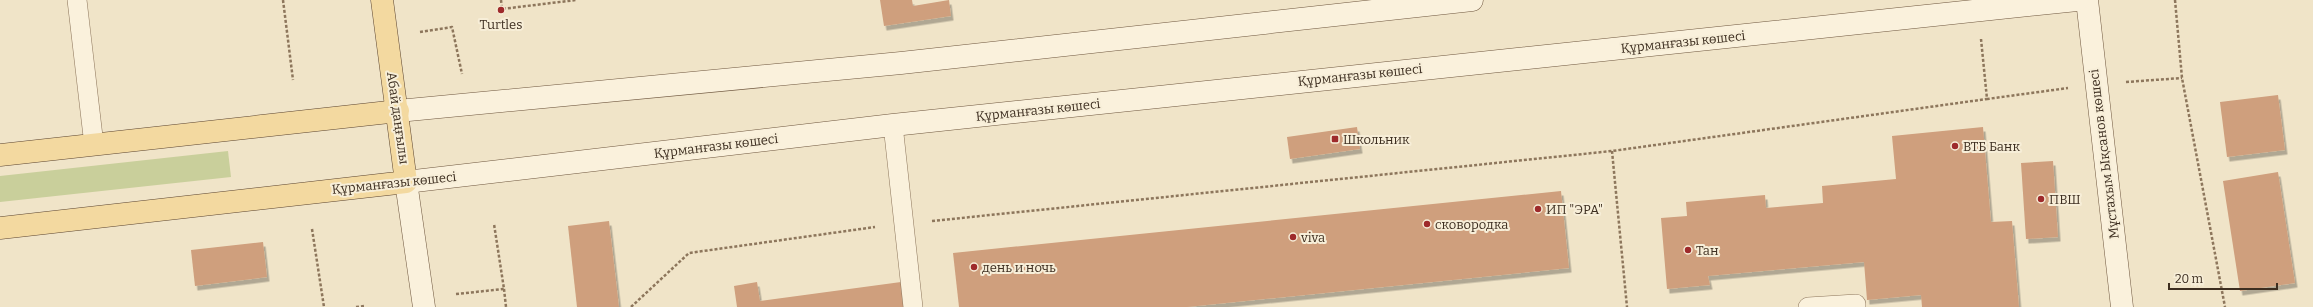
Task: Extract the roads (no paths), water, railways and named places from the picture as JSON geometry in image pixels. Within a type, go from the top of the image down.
[{"type":"main road","name":"Абай даңғылы","points":[[382,0],[398,111],[406,182]]},
{"type":"main road","points":[[0,155],[398,111]]},
{"type":"main road","name":"Құрманғазы көшесі","points":[[0,228],[406,182]]},
{"type":"street","points":[[398,111],[901,63],[1472,0]]},
{"type":"street","name":"Құрманғазы көшесі","points":[[406,182],[893,125],[2077,0]]},
{"type":"street","name":"Мұстахым Ықсанов көшесі","points":[[2087,0],[2122,307]]},
{"type":"street","name":"Абай даңғылы","points":[[406,182],[424,307]]},
{"type":"lane","points":[[77,0],[94,145]]},
{"type":"lane","points":[[893,125],[913,307]]},
{"type":"lane","points":[[1808,307],[1856,304],[1856,307]]},
{"type":"place","name":"Turtles","points":[[501,10]]},
{"type":"place","name":"Школьник","points":[[1335,139]]},
{"type":"place","name":"ВТБ Банк","points":[[1955,146]]},
{"type":"place","name":"ПВШ","points":[[2041,199]]},
{"type":"place","name":"ИП \"ЭРА\"","points":[[1538,209]]},
{"type":"place","name":"сковородка","points":[[1427,224]]},
{"type":"place","name":"viva","points":[[1293,237]]},
{"type":"place","name":"Тан","points":[[1688,250]]},
{"type":"place","name":"день и ночь","points":[[974,267]]}]
